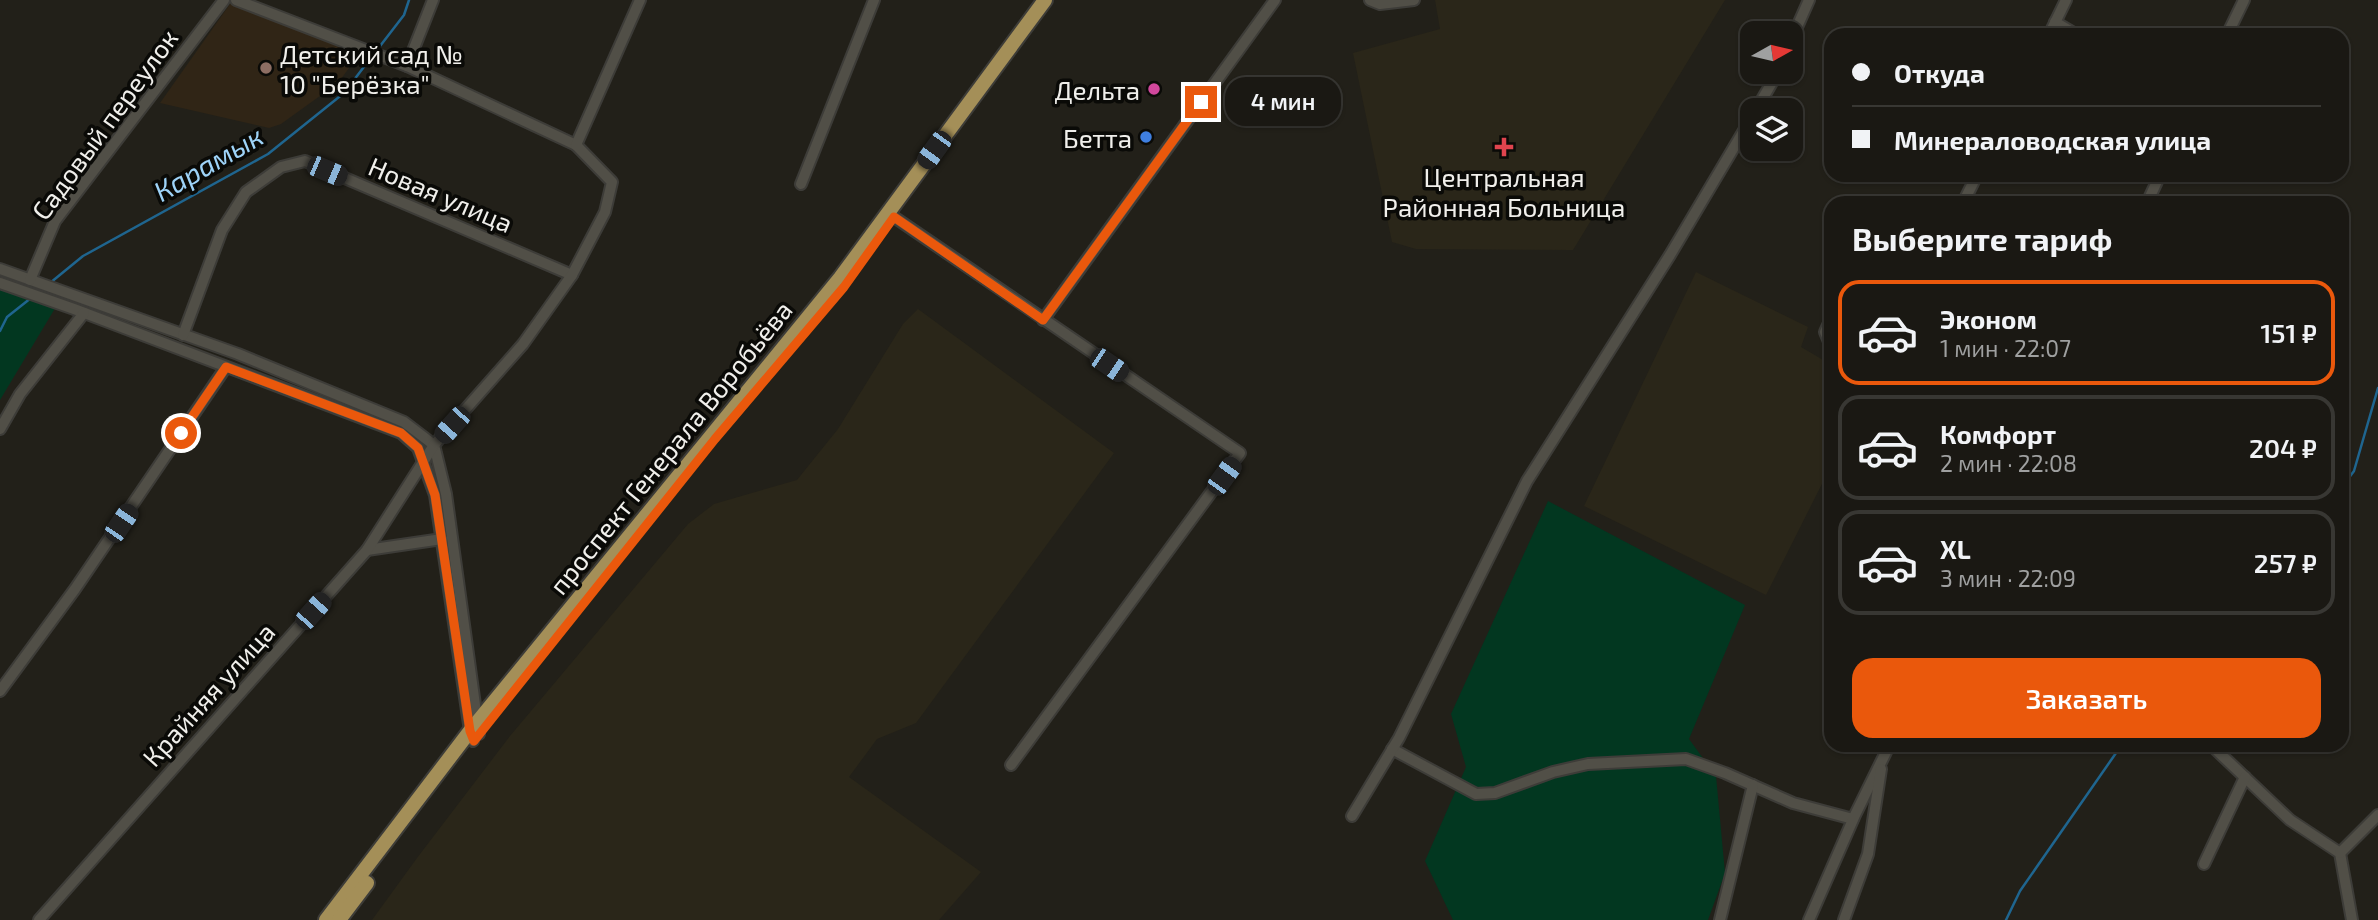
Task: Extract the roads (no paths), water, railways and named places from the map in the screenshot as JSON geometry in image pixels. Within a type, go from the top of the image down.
[{"type":"main road","name":"проспект Генерала Воробьёва","points":[[326,920],[839,278],[1045,0]]},
{"type":"main road","name":"проспект Генерала Воробьёва","points":[[339,920],[475,732],[715,439],[844,287],[1052,0]]},
{"type":"street","name":"Садовый переулок","points":[[30,280],[55,220],[225,0]]},
{"type":"street","points":[[236,0],[407,66],[576,145],[640,0]]},
{"type":"street","points":[[407,66],[433,0]]},
{"type":"street","points":[[801,184],[874,0]]},
{"type":"street","points":[[1043,320],[1275,0]]},
{"type":"street","points":[[1370,0],[1380,4],[1414,0]]},
{"type":"street","points":[[1800,21],[1809,0]]},
{"type":"street","points":[[2052,28],[2066,0]]},
{"type":"street","points":[[2230,28],[2244,0]]},
{"type":"street","points":[[2055,22],[2065,28]]},
{"type":"street","points":[[1352,817],[1392,749],[1527,481],[1670,255],[1740,137]]},
{"type":"street","name":"Крайняя улица","points":[[39,920],[367,550],[434,445],[523,344],[572,275],[605,212],[612,182],[576,145]]},
{"type":"street","name":"Новая улица","points":[[183,335],[222,230],[246,192],[281,167],[305,161],[572,275]]},
{"type":"street","points":[[894,217],[1240,453],[1011,765]]},
{"type":"street","points":[[0,268],[238,354],[404,422],[434,445],[446,494],[475,732]]},
{"type":"street","points":[[0,284],[79,311],[401,433],[418,448],[435,495],[475,732]]},
{"type":"street","points":[[0,429],[20,394],[79,311]]},
{"type":"street","points":[[0,691],[75,589],[226,367]]},
{"type":"street","points":[[367,550],[442,539]]},
{"type":"street","points":[[1392,749],[1476,794],[1495,793],[1553,772],[1588,764],[1686,759],[1793,803],[1853,819]]},
{"type":"street","points":[[1809,920],[1853,819],[1886,752]]},
{"type":"street","points":[[2218,752],[2290,820],[2340,853],[2352,920]]},
{"type":"street","points":[[1844,920],[1868,853],[1883,759]]},
{"type":"street","points":[[2204,864],[2245,777]]},
{"type":"street","points":[[1720,920],[1753,785]]},
{"type":"street","points":[[2340,853],[2378,815]]},
{"type":"waterway","name":"Карамык","points":[[377,50],[404,15],[409,0]]},
{"type":"waterway","name":"Карамык","points":[[50,283],[83,256],[268,154],[344,93],[373,55]]},
{"type":"waterway","name":"Карамык","points":[[0,331],[7,317],[31,298]]},
{"type":"waterway","points":[[2349,478],[2354,471],[2378,388]]},
{"type":"waterway","points":[[2006,920],[2020,891],[2117,752]]},
{"type":"place","name":"Детский сад № 10 \"Берёзка\"","points":[[266,68]]},
{"type":"place","name":"Дельта","points":[[1154,89]]},
{"type":"place","name":"Бетта","points":[[1146,137]]},
{"type":"place","name":"Центральная Районная Больница","points":[[1504,147]]}]
